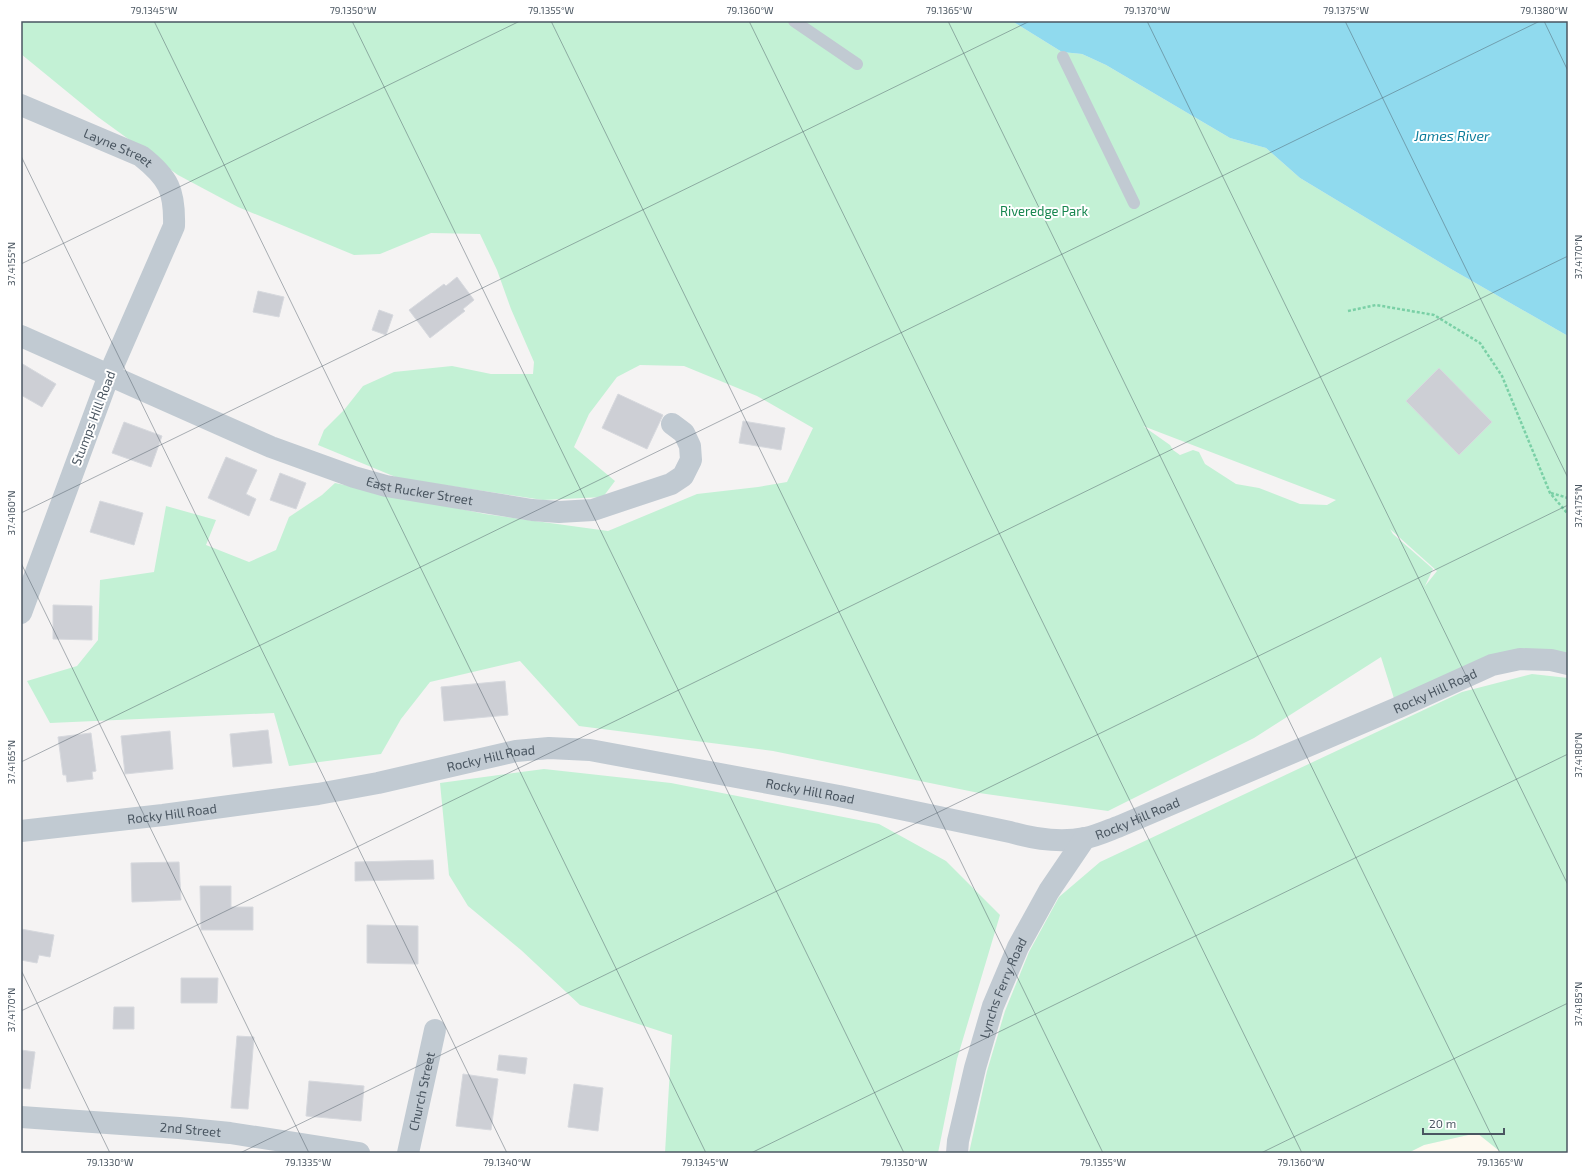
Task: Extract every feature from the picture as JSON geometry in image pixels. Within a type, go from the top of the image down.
[{"type":"street","name":"Layne Street","points":[[21,105],[142,156],[158,169],[169,186],[174,206],[174,226]]},
{"type":"street","name":"Stumps Hill Road","points":[[21,613],[109,375],[174,226]]},
{"type":"street","name":"East Rucker Street","points":[[21,336],[271,446],[354,477],[386,486],[532,510],[593,510],[671,484],[683,476],[691,460],[690,446],[684,433],[672,424]]},
{"type":"street","name":"Rocky Hill Road","points":[[21,831],[163,815],[318,794],[378,783],[516,751],[549,748],[590,750],[839,796],[1022,835],[1052,840],[1085,838],[1157,811],[1397,708],[1492,665],[1520,659],[1551,660],[1568,664]]},
{"type":"street","name":"Lynchs Ferry Road","points":[[957,1153],[958,1141],[975,1068],[993,1006],[1018,947],[1049,891],[1085,838]]},
{"type":"street","name":"Church Street","points":[[408,1153],[435,1030]]},
{"type":"street","name":"2nd Street","points":[[21,1117],[230,1133],[358,1153]]},
{"type":"lane","points":[[794,21],[856,64]]},
{"type":"lane","points":[[1064,57],[1134,203]]},
{"type":"path","points":[[1348,311],[1376,305],[1434,315],[1480,343],[1502,376],[1550,493],[1568,514]]},
{"type":"path","points":[[1550,493],[1568,498]]},
{"type":"shaded area","points":[[1477,1133],[1502,1153],[1408,1153],[1424,1145]]},
{"type":"green space","name":"Riveredge Park","points":[[22,21],[1012,21],[1062,52],[1082,54],[1106,65],[1230,138],[1266,148],[1300,178],[1451,269],[1568,336],[1568,667],[1491,665],[1397,708],[1381,657],[1254,738],[1108,811],[979,793],[773,751],[579,726],[520,661],[430,682],[401,719],[381,754],[289,766],[274,713],[50,723],[27,681],[77,666],[98,640],[100,580],[154,572],[166,506],[216,520],[206,545],[249,562],[276,550],[289,517],[322,495],[335,483],[485,514],[608,531],[697,494],[787,482],[813,428],[757,396],[684,366],[640,365],[617,377],[589,414],[574,447],[615,481],[603,497],[543,500],[398,478],[318,445],[324,430],[344,410],[363,386],[394,372],[452,366],[491,374],[533,374],[534,362],[511,309],[497,270],[480,234],[431,233],[380,254],[354,255],[238,207],[178,175],[98,117],[21,54]],"holes":[[[1143,426],[1336,500],[1327,505],[1300,504],[1259,488],[1236,484],[1205,464],[1199,452],[1193,450],[1180,455],[1173,450],[1170,445]],[[1390,529],[1437,571],[1425,586],[1433,569],[1393,534]]]},
{"type":"green space","points":[[1532,674],[1568,678],[1568,1153],[1502,1153],[1477,1133],[1424,1145],[1408,1153],[969,1153],[987,1071],[1005,1011],[1029,952],[1059,897],[1100,862],[1462,692]]},
{"type":"green space","points":[[544,769],[671,783],[879,824],[946,861],[1000,915],[957,1059],[938,1153],[665,1153],[672,1035],[580,1005],[521,950],[468,906],[449,875],[440,783]]},
{"type":"water","name":"James River","points":[[1012,21],[1568,21],[1568,336],[1451,269],[1300,178],[1266,148],[1230,138],[1106,65],[1082,54],[1062,52]]},
{"type":"building","points":[[457,277],[474,300],[463,309],[465,311],[430,338],[409,310],[444,284],[446,286]]},
{"type":"building","points":[[258,291],[284,297],[279,317],[253,312]]},
{"type":"building","points":[[379,310],[393,315],[386,335],[372,330]]},
{"type":"building","points":[[21,363],[56,384],[42,407],[21,395]]},
{"type":"building","points":[[1439,368],[1492,422],[1459,455],[1406,401]]},
{"type":"building","points":[[618,394],[663,415],[647,449],[602,428]]},
{"type":"building","points":[[743,421],[785,428],[781,450],[739,443]]},
{"type":"building","points":[[124,422],[162,436],[151,467],[112,453]]},
{"type":"building","points":[[226,457],[257,470],[246,494],[256,499],[249,516],[208,498]]},
{"type":"building","points":[[280,473],[306,483],[296,509],[270,500]]},
{"type":"building","points":[[100,501],[143,513],[134,545],[90,532]]},
{"type":"building","points":[[53,605],[92,606],[92,640],[53,639]]},
{"type":"building","points":[[505,681],[508,715],[444,721],[441,687]]},
{"type":"building","points":[[268,730],[272,763],[233,767],[230,734]]},
{"type":"building","points":[[170,731],[173,769],[125,774],[121,736]]},
{"type":"building","points":[[91,733],[96,771],[92,772],[93,779],[67,782],[66,775],[63,775],[58,737]]},
{"type":"building","points":[[433,860],[434,879],[355,881],[355,862]]},
{"type":"building","points":[[179,862],[181,900],[132,902],[131,863]]},
{"type":"building","points":[[200,886],[231,886],[231,907],[253,907],[253,930],[201,930]]},
{"type":"building","points":[[367,925],[418,926],[418,964],[367,963]]},
{"type":"building","points":[[21,929],[54,935],[50,957],[39,955],[37,963],[21,960]]},
{"type":"building","points":[[181,978],[218,978],[217,1003],[181,1003]]},
{"type":"building","points":[[114,1007],[134,1007],[134,1029],[113,1029]]},
{"type":"building","points":[[237,1036],[254,1037],[248,1109],[231,1108]]},
{"type":"building","points":[[21,1050],[35,1052],[30,1089],[21,1088]]},
{"type":"building","points":[[499,1055],[527,1058],[525,1074],[497,1070]]},
{"type":"building","points":[[463,1074],[498,1079],[491,1130],[456,1126]]},
{"type":"building","points":[[309,1081],[364,1086],[361,1121],[306,1116]]},
{"type":"building","points":[[574,1084],[603,1088],[598,1131],[568,1127]]}]
